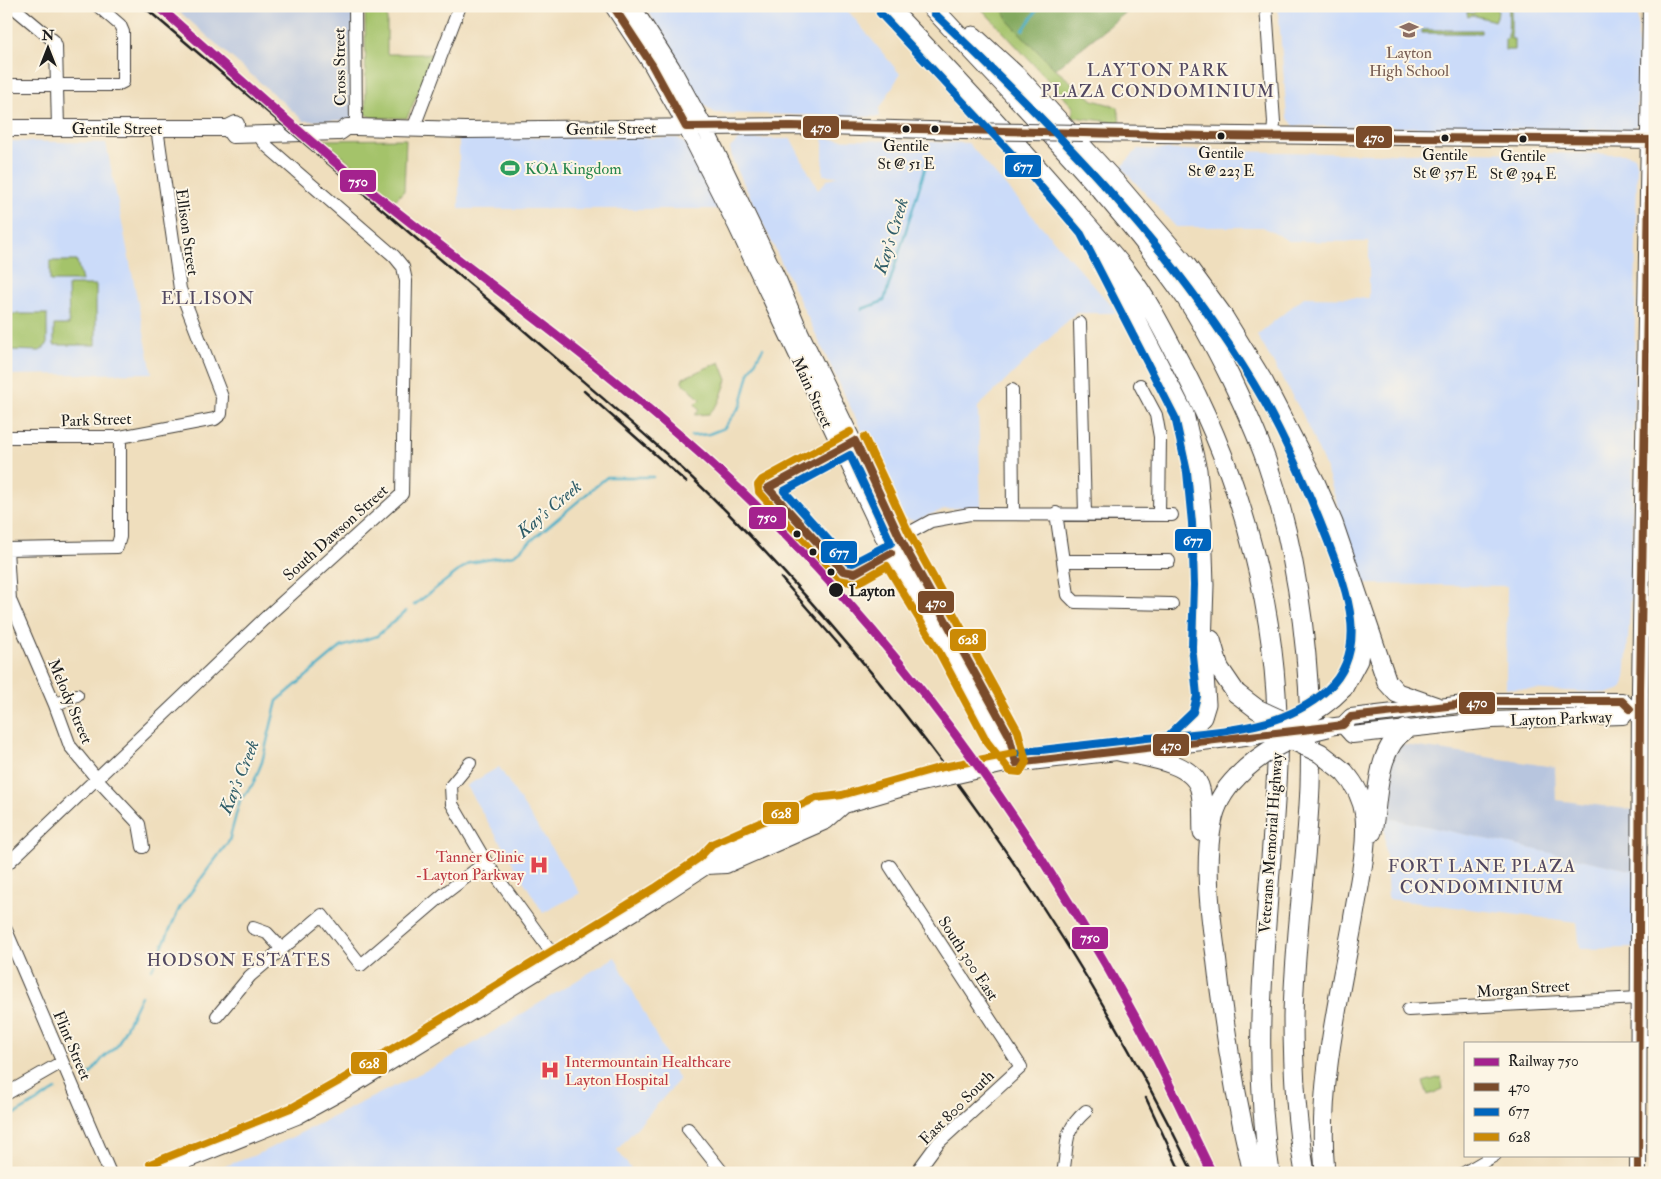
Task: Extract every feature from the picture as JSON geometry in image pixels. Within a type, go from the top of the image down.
[{"type":"highway","name":"Veterans Memorial Highway","points":[[888,6],[1031,160],[1126,272],[1154,313],[1188,377],[1223,454],[1250,533],[1268,616],[1277,699],[1277,765],[1260,996],[1260,1085],[1270,1173]]},
{"type":"highway","name":"Veterans Memorial Highway","points":[[931,6],[1093,182],[1156,257],[1188,301],[1220,358],[1246,410],[1266,461],[1294,567],[1308,682],[1310,787],[1293,1016],[1295,1089],[1305,1173]]},
{"type":"highway","points":[[941,6],[1020,79],[1116,183],[1186,265],[1221,313],[1264,383],[1315,482],[1333,523],[1382,672],[1392,690],[1437,708]]},
{"type":"highway","points":[[1089,228],[1184,414],[1197,470],[1204,585],[1215,658],[1223,675],[1236,693],[1285,732],[1320,753],[1344,772],[1358,792],[1364,814],[1361,874]]},
{"type":"highway","points":[[1174,745],[1202,716],[1206,704],[1202,646],[1204,585]]},
{"type":"highway","points":[[1209,883],[1210,833],[1214,813],[1222,796],[1237,777],[1285,732],[1318,709],[1343,688],[1360,656],[1362,635],[1361,607]]},
{"type":"highway","points":[[1243,737],[1336,726]]},
{"type":"highway","points":[[1285,732],[1309,729]]},
{"type":"highway","points":[[1325,1173],[1323,1121],[1330,1053],[1361,874],[1372,831],[1386,753],[1391,741],[1406,729]]},
{"type":"highway","points":[[1119,751],[1179,766],[1196,778],[1201,792],[1203,838],[1209,883],[1212,929],[1225,1027],[1253,1173]]},
{"type":"main road","name":"Main Street","points":[[613,6],[652,65],[686,127],[736,225],[883,538],[948,647],[1009,764]]},
{"type":"main road","name":"Main Street","points":[[632,6],[672,68],[704,126],[771,266],[801,334],[900,538],[1009,735],[1009,764]]},
{"type":"main road","points":[[1638,1173],[1638,1095],[1647,1041],[1640,998],[1635,709],[1649,503],[1652,140],[1651,6]]},
{"type":"main road","name":"Gentile Street","points":[[6,128],[228,128],[233,124],[339,123],[352,127],[413,129],[792,126],[1083,133],[1652,140]]},
{"type":"main road","name":"Gentile Street","points":[[228,128],[233,135],[340,132],[352,127]]},
{"type":"main road","name":"Layton Parkway","points":[[1309,729],[1336,726],[1351,716],[1491,701],[1622,701],[1635,709],[1623,716],[1492,720],[1352,735],[1336,726]]},
{"type":"main road","points":[[154,1173],[297,1116],[346,1090],[706,866],[717,852],[769,827],[818,807],[844,805],[913,786],[1009,764],[1243,737]]},
{"type":"street","points":[[12,6],[54,41],[56,46],[58,128]]},
{"type":"street","points":[[6,86],[117,85],[123,82],[124,41],[120,25],[98,6]]},
{"type":"street","name":"Cross Street","points":[[352,127],[355,6]]},
{"type":"street","points":[[413,129],[460,6]]},
{"type":"street","points":[[1266,6],[1274,122],[1273,136]]},
{"type":"street","name":"Ellison Street","points":[[157,128],[180,289],[222,397],[221,414],[215,419]]},
{"type":"street","name":"South Dawson Street","points":[[6,865],[80,792],[97,779],[262,620],[402,494],[406,281],[403,267],[394,256],[268,146],[261,134]]},
{"type":"street","points":[[1080,324],[1084,514]]},
{"type":"street","points":[[1140,385],[1156,415],[1160,437],[1159,515]]},
{"type":"street","points":[[1012,390],[1012,513]]},
{"type":"street","name":"Park Street","points":[[6,437],[120,437],[215,419]]},
{"type":"street","points":[[7,549],[117,547],[120,537],[120,437]]},
{"type":"street","points":[[900,538],[931,521],[946,517],[1012,513],[1172,514]]},
{"type":"street","points":[[1056,513],[1068,595],[1075,602],[1172,604]]},
{"type":"street","name":"Melody Street","points":[[7,549],[10,600],[55,705],[70,746],[138,824],[143,847]]},
{"type":"street","points":[[1064,561],[1169,561]]},
{"type":"street","points":[[55,705],[77,695]]},
{"type":"street","points":[[470,763],[451,786],[452,804],[486,862],[542,942],[557,960]]},
{"type":"street","points":[[217,1016],[250,976],[322,915],[361,965],[444,894],[486,862]]},
{"type":"street","name":"South 300 East","points":[[890,866],[1021,1068]]},
{"type":"street","points":[[253,928],[267,933],[281,948]]},
{"type":"street","name":"Flint Street","points":[[6,930],[110,1173]]},
{"type":"street","name":"Morgan Street","points":[[1408,1010],[1640,998]]},
{"type":"street","points":[[6,1094],[62,1062]]},
{"type":"street","name":"East 800 South","points":[[916,1173],[938,1144],[1021,1068]]},
{"type":"street","points":[[1063,1173],[1067,1139],[1073,1123],[1086,1111]]},
{"type":"street","points":[[688,1129],[723,1173]]},
{"type":"street","points":[[1464,1173],[1493,1156]]},
{"type":"shaded area","points":[[173,6],[356,6],[353,120],[304,121]]},
{"type":"shaded area","points":[[645,6],[844,6],[900,74],[879,110],[880,117],[715,113],[704,105]]},
{"type":"shaded area","points":[[1278,6],[1638,6],[1637,125],[1634,129],[1630,130],[1294,126],[1287,117]]},
{"type":"shaded area","points":[[459,137],[678,138],[688,146],[719,209],[459,209]]},
{"type":"shaded area","points":[[739,139],[791,139],[818,190],[827,180],[838,176],[823,175],[823,139],[968,143],[1118,313],[1076,313],[978,407],[981,506],[945,509],[914,521],[905,518],[901,513],[733,161],[730,148]]},
{"type":"shaded area","points":[[6,141],[106,143],[152,373],[6,375]]},
{"type":"shaded area","points":[[1138,149],[1369,154],[1451,152],[1626,154],[1634,156],[1637,167],[1631,598],[1625,680],[1621,689],[1609,693],[1506,688],[1507,586],[1363,584],[1325,466],[1302,413],[1257,335],[1304,297],[1369,298],[1369,242],[1289,241],[1263,227],[1176,227],[1121,167]]},
{"type":"shaded area","points":[[1391,743],[1555,767],[1556,800],[1635,810],[1635,871],[1384,817]]},
{"type":"shaded area","name":"Tanner Clinic -Layton Parkway","points":[[499,767],[580,893],[543,913],[466,786]]},
{"type":"shaded area","points":[[1384,817],[1635,871],[1635,948],[1580,949],[1577,922],[1388,899]]},
{"type":"shaded area","name":"Intermountain Healthcare Layton Hospital","points":[[615,957],[679,1080],[617,1150],[634,1173],[205,1173],[256,1155],[445,1061]]},
{"type":"green space","points":[[365,6],[387,6],[387,54],[435,54],[407,118],[373,118],[366,114]]},
{"type":"green space","points":[[979,6],[1003,6],[1055,69],[1093,100],[1118,107],[1120,123],[1073,117],[1073,107]]},
{"type":"green space","points":[[1001,6],[1134,6],[1055,69],[1009,22]]},
{"type":"green space","points":[[1490,6],[1496,6],[1497,8],[1498,13],[1495,21],[1472,15],[1468,17],[1467,12],[1472,13]]},
{"type":"green space","points":[[1509,6],[1511,6],[1511,39],[1514,39],[1514,50],[1505,50],[1505,39],[1508,38]]},
{"type":"green space","points":[[1421,30],[1481,30],[1481,33],[1421,33]]},
{"type":"green space","points":[[406,139],[404,191],[395,200],[323,140]]},
{"type":"green space","points":[[50,261],[77,261],[82,281],[50,281]]},
{"type":"green space","points":[[68,285],[96,285],[96,345],[54,345],[54,325],[69,325]]},
{"type":"green space","points":[[11,314],[47,314],[47,345],[40,351],[10,350]]},
{"type":"green space","points":[[720,362],[727,380],[719,402],[709,414],[695,415],[699,410],[695,404],[700,399],[682,382],[683,378]]},
{"type":"green space","points":[[1441,1077],[1443,1089],[1428,1095],[1423,1082]]},
{"type":"waterway","name":"Kay's Creek","points":[[1023,30],[1040,6]]},
{"type":"waterway","name":"Kay's Creek","points":[[862,309],[884,301],[929,156]]},
{"type":"waterway","name":"Kay's Creek","points":[[691,436],[709,434],[724,428],[741,405],[749,373],[763,348]]},
{"type":"waterway","name":"Kay's Creek","points":[[414,605],[469,563],[514,555],[607,477],[653,477]]},
{"type":"waterway","name":"Kay's Creek","points":[[152,969],[180,907],[229,841],[240,800],[253,784],[262,762],[277,701],[341,647],[377,636],[406,611]]},
{"type":"waterway","name":"Kay's Creek","points":[[87,1078],[103,1058],[117,1046],[141,996]]},
{"type":"waterway","name":"Kay's Creek","points":[[6,1121],[56,1090]]},
{"type":"railway","points":[[143,6],[649,438],[727,512],[796,586],[863,662],[986,823],[1043,908],[1097,994],[1147,1082],[1193,1173]]},
{"type":"railway","points":[[584,391],[686,482]]},
{"type":"railway","points":[[781,578],[840,646]]},
{"type":"railway","points":[[1146,1098],[1181,1173]]},
{"type":"rail line","name":"750","points":[[158,6],[337,163],[411,223],[556,334],[651,411],[742,492],[800,550],[855,610],[908,673],[958,738],[1051,874],[1094,944],[1134,1015],[1212,1173]]},
{"type":"transit line","name":"470","points":[[613,6],[652,65],[686,127],[792,126],[1208,136],[1650,140]]},
{"type":"transit line","name":"677","points":[[880,13],[1024,167],[1081,234],[1175,417],[1187,472],[1192,523],[1194,585],[1192,646],[1197,696],[1193,712],[1166,738]]},
{"type":"transit line","name":"677","points":[[934,13],[1026,103],[1114,196],[1156,245],[1195,296],[1231,348],[1265,403],[1298,470],[1334,557],[1347,597],[1351,617],[1352,637],[1349,656],[1341,674],[1327,690],[1308,704],[1287,715],[1265,723],[1218,732],[1015,753]]},
{"type":"transit line","name":"470","points":[[1638,1173],[1640,689],[1650,140]]},
{"type":"transit line","name":"628","points":[[850,432],[762,480],[758,485],[759,492],[838,580],[857,583],[887,566],[939,652],[987,742],[1010,771],[1020,772],[1026,762],[1018,731],[909,533],[864,437]]},
{"type":"transit line","name":"470","points":[[855,441],[900,538],[1009,735],[1016,763]]},
{"type":"transit line","name":"470","points":[[855,441],[768,488],[843,571],[855,573],[891,553]]},
{"type":"transit line","name":"677","points":[[850,455],[891,543],[853,563],[848,562],[784,491],[850,455]]},
{"type":"transit line","name":"470","points":[[1016,763],[1328,727],[1343,725],[1351,717],[1491,701],[1622,701],[1630,709]]},
{"type":"transit line","name":"628","points":[[150,1164],[293,1107],[341,1080],[655,888],[699,858],[712,844],[816,798],[842,795],[938,768],[1014,753]]},
{"type":"place","name":"Layton High School","points":[[1409,30]]},
{"type":"place","name":"Gentile St @ 51 E","points":[[906,129]]},
{"type":"place","name":"Gentile St @ 223 E","points":[[1221,136]]},
{"type":"place","name":"Gentile St @ 357 E","points":[[1445,138]]},
{"type":"place","name":"Gentile St @ 394 E","points":[[1523,139]]},
{"type":"place","name":"KOA Kingdom","points":[[510,168]]},
{"type":"place","name":"Layton","points":[[836,590]]},
{"type":"place","name":"Tanner Clinic -Layton Parkway","points":[[539,865]]},
{"type":"place","name":"Intermountain Healthcare Layton Hospital","points":[[550,1070]]},
{"type":"district","name":"LAYTON PARK PLAZA CONDOMINIUM","points":[[1158,80]]},
{"type":"district","name":"ELLISON","points":[[208,298]]},
{"type":"district","name":"FORT LANE PLAZA CONDOMINIUM","points":[[1482,876]]},
{"type":"district","name":"HODSON ESTATES","points":[[239,960]]}]
